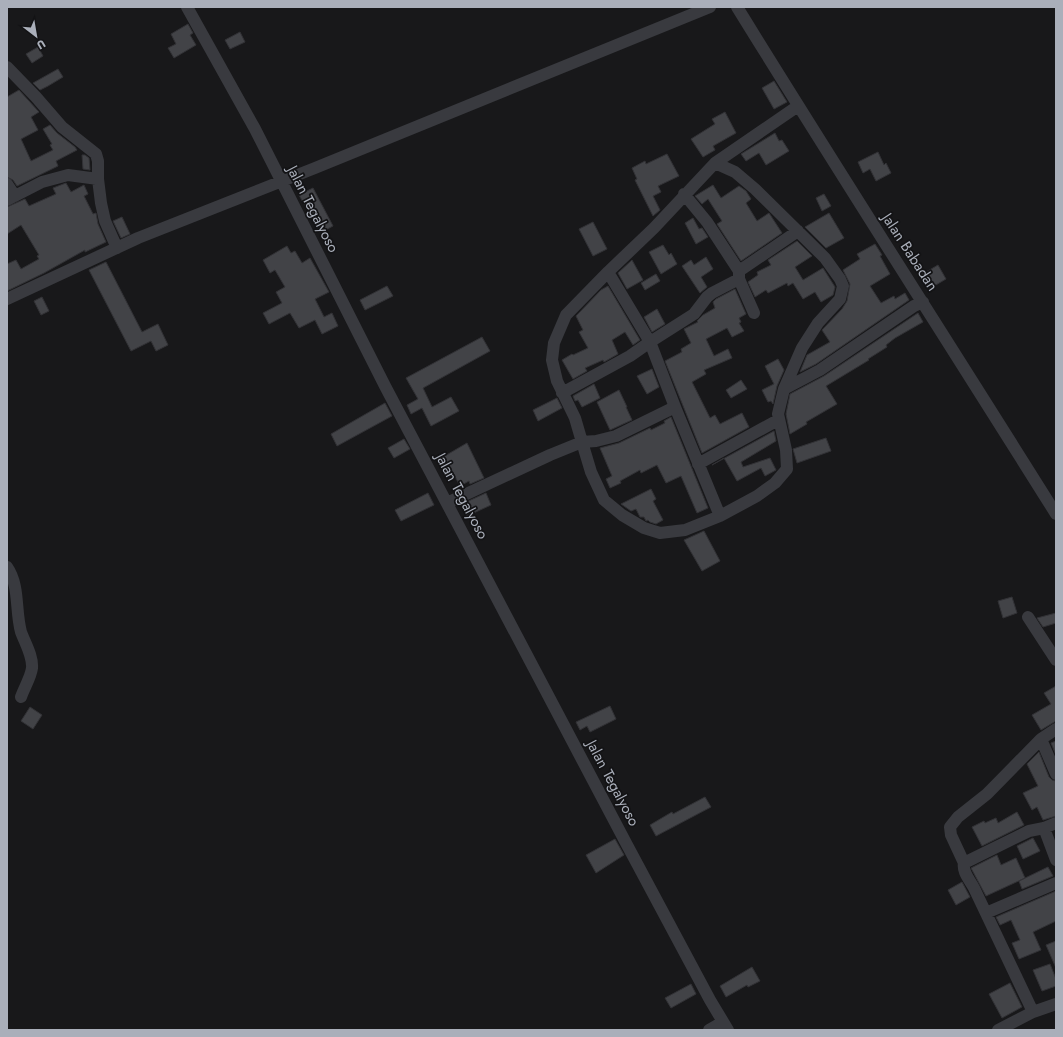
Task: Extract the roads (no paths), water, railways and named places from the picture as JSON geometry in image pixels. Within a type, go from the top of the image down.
[{"type":"street","name":"Jalan Tegalyoso","points":[[187,7],[255,129],[385,386],[725,1026]]},
{"type":"street","points":[[7,299],[138,238],[710,7]]},
{"type":"street","name":"Jalan Babadan","points":[[738,7],[798,106],[1056,514]]},
{"type":"street","points":[[7,67],[62,127],[96,154],[98,161],[100,203],[105,221],[117,248]]},
{"type":"street","points":[[715,163],[735,172],[825,258],[840,279],[843,289],[840,299],[818,323],[802,348],[784,390],[778,420],[786,450],[787,469],[775,483],[757,496],[720,516],[685,530],[660,533],[644,528],[622,515],[604,500],[590,472],[575,418],[558,381],[552,360],[554,343],[566,315],[654,228],[678,203],[684,194],[715,163],[798,106]]},
{"type":"street","points":[[7,184],[11,198],[42,182],[68,175],[98,179]]},
{"type":"street","points":[[684,194],[707,222],[739,275],[754,313]]},
{"type":"street","points":[[562,392],[624,359],[694,314],[706,297],[712,292],[739,275],[798,232]]},
{"type":"street","points":[[608,272],[650,342],[720,516]]},
{"type":"street","points":[[784,390],[820,370],[914,306],[923,302]]},
{"type":"street","points":[[448,503],[550,455],[582,442],[596,441],[616,436],[675,407]]},
{"type":"street","points":[[698,464],[778,420]]},
{"type":"street","points":[[7,567],[15,582],[18,617],[32,668],[21,697]]},
{"type":"street","points":[[1028,617],[1056,660]]},
{"type":"street","points":[[1033,1012],[986,912],[966,874],[963,867],[964,863],[951,835],[951,825],[958,817],[986,794],[1041,739],[1056,729]]},
{"type":"street","points":[[1041,739],[1056,774]]},
{"type":"street","points":[[964,863],[1028,831],[1044,828],[1056,822]]},
{"type":"street","points":[[1044,828],[1056,860]]},
{"type":"street","points":[[986,912],[1056,883]]},
{"type":"street","points":[[998,1030],[1033,1012],[1056,1004]]},
{"type":"street","points":[[709,1030],[725,1026]]}]
